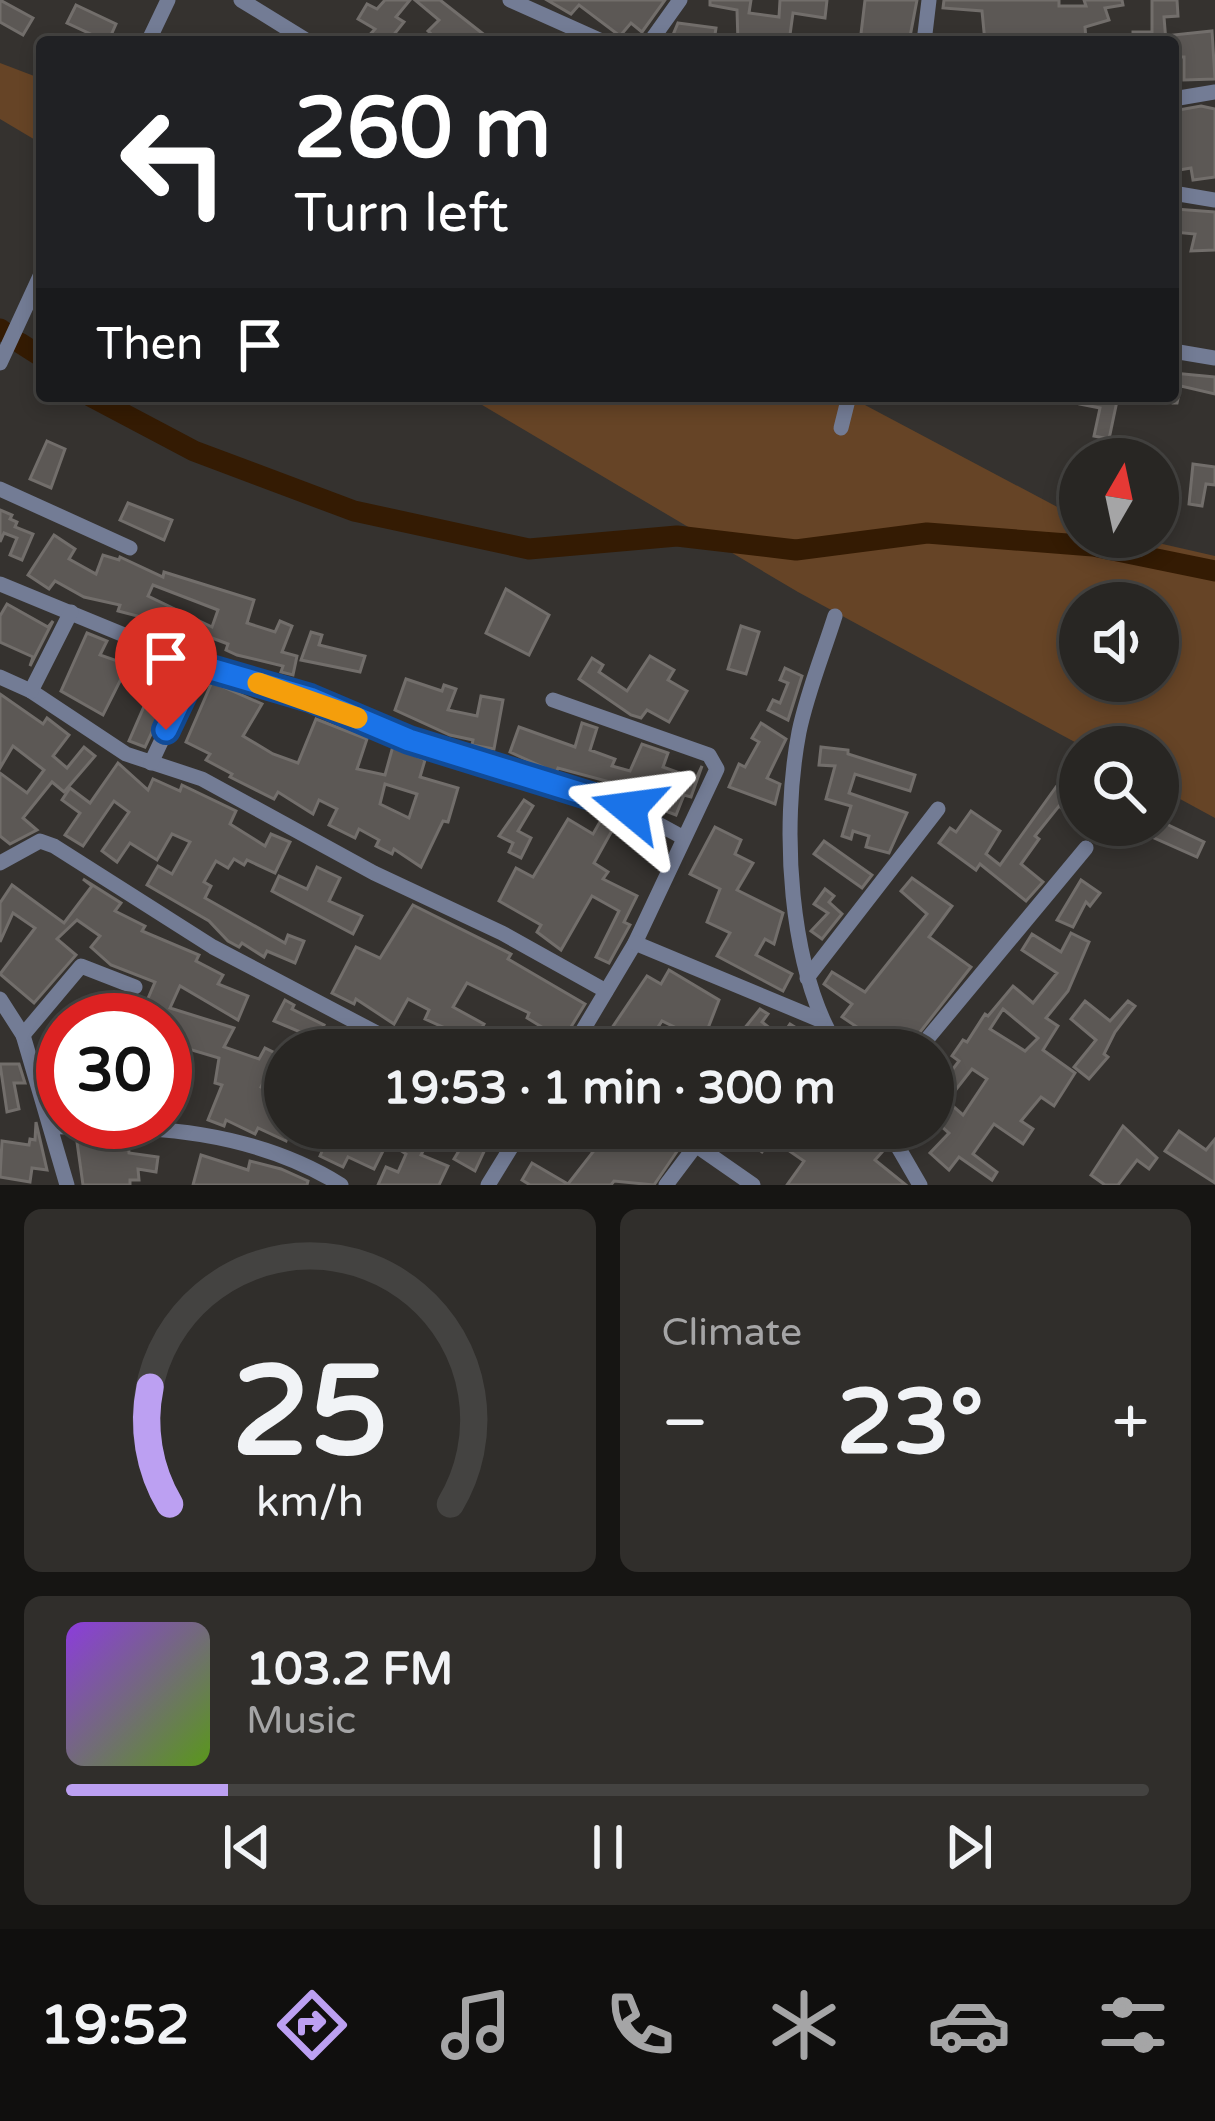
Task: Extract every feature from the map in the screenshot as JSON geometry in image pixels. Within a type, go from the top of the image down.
[{"type":"street","points":[[151,36],[167,0]]},
{"type":"street","points":[[241,0],[299,36]]},
{"type":"street","points":[[510,0],[591,36]]},
{"type":"street","points":[[654,36],[680,0]]},
{"type":"street","points":[[925,36],[928,0]]},
{"type":"street","points":[[1179,99],[1215,92]]},
{"type":"street","points":[[1179,195],[1215,200]]},
{"type":"street","points":[[0,364],[36,285]]},
{"type":"street","points":[[1179,352],[1215,358]]},
{"type":"street","points":[[841,428],[848,402]]},
{"type":"street","points":[[0,489],[130,548]]},
{"type":"street","points":[[0,584],[197,665],[310,698],[409,740],[629,808],[684,838]]},
{"type":"street","points":[[31,691],[71,612]]},
{"type":"street","points":[[826,1029],[807,978],[790,875],[796,750],[835,616]]},
{"type":"street","points":[[151,763],[197,665]]},
{"type":"street","points":[[0,676],[31,691],[111,746],[202,779],[606,991]]},
{"type":"street","points":[[553,700],[716,760],[718,769],[635,943],[583,1029]]},
{"type":"street","points":[[807,978],[938,809]]},
{"type":"street","points":[[1,860],[40,842],[55,846],[213,947],[369,1029]]},
{"type":"street","points":[[935,1029],[1086,848]]},
{"type":"street","points":[[635,943],[820,1020]]},
{"type":"street","points":[[23,1035],[75,969],[89,968],[135,987]]},
{"type":"street","points":[[0,999],[23,1035],[36,1076]]},
{"type":"street","points":[[192,1134],[231,1140],[341,1185]]},
{"type":"street","points":[[58,1149],[67,1185]]},
{"type":"street","points":[[488,1185],[511,1149]]},
{"type":"street","points":[[666,1185],[695,1149]]},
{"type":"street","points":[[701,1149],[753,1185]]},
{"type":"street","points":[[899,1149],[920,1185]]},
{"type":"shaded area","points":[[0,63],[36,77],[36,140],[0,119]]},
{"type":"shaded area","points":[[477,402],[859,402],[1059,508],[1059,558],[1179,558],[1179,548],[1215,556],[1215,818],[1179,798],[1179,726],[1059,726],[1059,733],[798,592]]},
{"type":"building","points":[[0,0],[33,18],[23,35],[0,22]]},
{"type":"building","points":[[385,0],[410,0],[396,17],[404,22],[393,36],[369,36],[375,29],[358,19],[367,4],[377,9]]},
{"type":"building","points":[[415,0],[440,0],[486,36],[433,36],[428,31],[439,20]]},
{"type":"building","points":[[547,0],[665,0],[642,32],[631,23],[620,36],[579,5],[571,14]]},
{"type":"building","points":[[710,0],[751,0],[749,13],[779,17],[780,0],[827,0],[825,18],[793,13],[790,36],[738,36],[737,10],[710,5]]},
{"type":"building","points":[[865,0],[917,0],[910,36],[861,36]]},
{"type":"building","points":[[944,0],[1059,0],[1059,6],[1086,6],[1084,0],[1122,0],[1123,5],[1105,8],[1109,20],[1085,27],[1086,36],[984,36],[982,11],[943,8]]},
{"type":"building","points":[[1152,0],[1177,0],[1178,16],[1164,17],[1166,36],[1133,36],[1133,32],[1152,32]]},
{"type":"building","points":[[76,5],[116,24],[111,36],[95,36],[67,23]]},
{"type":"building","points":[[678,23],[716,28],[715,36],[673,36]]},
{"type":"building","points":[[1212,31],[1215,79],[1184,80],[1179,36],[1173,35]]},
{"type":"building","points":[[1215,109],[1215,177],[1193,180],[1191,168],[1179,170],[1179,110]]},
{"type":"building","points":[[1179,209],[1215,212],[1215,250],[1191,251],[1195,234],[1179,233]]},
{"type":"building","points":[[1179,374],[1215,377],[1215,394],[1181,386],[1179,394]]},
{"type":"building","points":[[1080,402],[1117,402],[1109,438],[1094,436],[1100,408]]},
{"type":"building","points":[[47,441],[65,449],[51,488],[30,479]]},
{"type":"building","points":[[1193,464],[1215,467],[1215,485],[1206,484],[1202,506],[1189,504]]},
{"type":"building","points":[[128,503],[172,520],[164,540],[120,520]]},
{"type":"building","points":[[0,510],[12,515],[15,527],[33,534],[22,560],[10,555],[17,538],[4,533],[0,542]]},
{"type":"building","points":[[54,535],[75,549],[69,559],[96,574],[103,555],[120,557],[163,577],[164,572],[254,600],[247,623],[275,632],[280,621],[292,626],[282,652],[297,656],[293,675],[281,672],[283,666],[237,655],[226,650],[228,644],[204,635],[200,643],[175,631],[172,641],[166,639],[146,631],[149,619],[118,611],[120,605],[84,597],[55,581],[49,589],[28,575]],"holes":[[[153,585],[218,610],[212,627],[148,596]]]},
{"type":"building","points":[[506,589],[549,615],[529,655],[486,633]]},
{"type":"building","points":[[7,604],[48,627],[53,621],[30,666],[33,657],[0,642],[0,616]]},
{"type":"building","points":[[741,626],[759,632],[746,674],[728,669]]},
{"type":"building","points":[[311,632],[322,635],[319,645],[365,656],[360,672],[301,660]]},
{"type":"building","points":[[87,633],[107,641],[100,655],[137,668],[140,662],[177,679],[145,747],[129,741],[152,688],[123,675],[103,715],[61,691]]},
{"type":"building","points":[[650,656],[674,670],[668,680],[687,691],[669,722],[647,710],[641,718],[631,715],[579,679],[592,658],[603,665],[599,672],[627,691]]},
{"type":"building","points":[[785,668],[802,676],[788,720],[768,710],[773,700],[780,703],[788,683],[780,680]]},
{"type":"building","points":[[406,679],[442,691],[444,685],[456,689],[448,710],[477,716],[481,696],[503,700],[494,749],[472,745],[473,740],[395,710]]},
{"type":"building","points":[[212,682],[262,704],[243,736],[273,754],[298,763],[316,719],[367,739],[357,769],[385,775],[393,746],[425,760],[420,777],[458,788],[448,822],[443,821],[421,867],[394,849],[392,854],[376,846],[379,840],[359,829],[355,838],[329,825],[337,809],[319,800],[313,814],[278,792],[274,799],[230,777],[232,774],[206,760],[210,754],[186,742]],"holes":[[[385,784],[417,794],[409,818],[380,804]]]},
{"type":"building","points":[[0,694],[43,724],[47,718],[69,735],[53,756],[67,768],[84,747],[95,756],[64,792],[52,782],[23,818],[37,830],[10,844],[0,836],[0,773],[27,793],[44,770],[13,746],[0,768]]},
{"type":"building","points":[[582,723],[597,728],[590,750],[615,759],[612,766],[630,771],[642,744],[668,753],[663,767],[696,779],[702,766],[691,797],[684,795],[676,815],[608,789],[610,782],[558,768],[556,773],[510,752],[519,727],[575,747]]},
{"type":"building","points":[[761,723],[786,739],[767,778],[780,784],[775,804],[729,787],[739,764],[745,767],[759,742],[752,738]]},
{"type":"building","points":[[821,747],[848,750],[848,754],[915,775],[910,791],[855,774],[849,793],[907,813],[889,853],[866,847],[869,836],[853,831],[851,839],[842,836],[851,806],[826,799],[835,766],[819,765]]},
{"type":"building","points":[[118,763],[148,790],[153,779],[180,791],[182,785],[236,811],[230,824],[265,846],[271,834],[290,842],[275,873],[247,860],[244,865],[234,859],[228,868],[216,861],[204,882],[211,886],[205,898],[285,943],[288,935],[304,941],[295,963],[267,951],[264,957],[242,943],[239,947],[209,921],[147,885],[158,866],[172,874],[190,842],[172,834],[157,860],[130,843],[117,862],[102,851],[129,812],[114,801],[83,846],[65,835],[80,813],[62,800],[70,788],[90,803]]},
{"type":"building","points":[[1056,787],[1059,806],[1035,836],[1039,839],[1021,864],[1043,882],[1026,901],[980,864],[976,870],[939,843],[950,828],[956,832],[971,811],[1000,831],[986,854],[1000,865]]},
{"type":"building","points":[[524,800],[533,806],[518,831],[531,838],[521,858],[509,852],[513,843],[499,836]]},
{"type":"building","points":[[605,813],[619,818],[594,863],[608,872],[603,879],[637,896],[624,922],[630,925],[609,963],[596,957],[619,911],[592,896],[561,950],[537,932],[541,925],[499,901],[516,868],[533,877],[568,819],[593,834]]},
{"type":"building","points":[[715,827],[741,840],[735,854],[753,863],[737,890],[783,913],[774,944],[765,939],[756,955],[792,974],[783,991],[717,956],[730,933],[707,922],[720,889],[690,874]]},
{"type":"building","points":[[1179,830],[1204,842],[1197,857],[1172,846],[1179,846]]},
{"type":"building","points":[[824,841],[872,875],[862,888],[814,854]]},
{"type":"building","points":[[317,867],[340,878],[329,901],[362,916],[353,934],[272,891],[279,876],[307,889]]},
{"type":"building","points":[[912,878],[952,906],[929,937],[971,967],[922,1029],[860,1029],[842,1017],[852,1004],[824,984],[832,972],[865,992],[927,914],[901,891]]},
{"type":"building","points":[[83,879],[121,903],[115,911],[145,926],[142,931],[199,955],[196,961],[223,975],[218,984],[248,996],[238,1020],[180,986],[177,993],[150,993],[155,982],[111,965],[91,947],[100,936],[77,920],[57,939],[76,955],[43,993],[36,993],[34,1003],[0,974],[35,928],[13,913],[0,942],[0,903],[12,885],[64,923],[92,886]]},
{"type":"building","points":[[1081,880],[1100,893],[1090,906],[1086,902],[1073,927],[1057,920]]},
{"type":"building","points":[[825,889],[834,896],[829,902],[842,914],[822,939],[811,931],[828,913],[814,904]]},
{"type":"building","points":[[413,905],[511,954],[508,959],[585,1004],[570,1029],[545,1029],[527,1018],[529,1013],[467,983],[453,1007],[484,1024],[481,1029],[447,1029],[425,1019],[429,1010],[408,999],[394,1024],[356,999],[354,1004],[332,993],[356,947],[380,958]]},
{"type":"building","points":[[1071,933],[1089,942],[1068,991],[1046,1018],[1058,1026],[1043,1050],[1075,1073],[1054,1106],[1041,1097],[1021,1121],[1033,1129],[1023,1144],[994,1124],[973,1154],[997,1172],[992,1180],[959,1157],[949,1170],[930,1153],[954,1149],[954,1107],[963,1115],[987,1079],[972,1069],[954,1092],[954,1068],[959,1061],[954,1053],[1013,986],[1033,1003],[1057,973],[1022,950],[1032,934],[1061,952]],"holes":[[[1003,1009],[1038,1038],[1025,1051],[990,1029]]]},
{"type":"building","points":[[669,970],[719,1000],[708,1029],[678,1029],[662,1021],[657,1029],[611,1029],[647,976],[661,984]]},
{"type":"building","points":[[285,1000],[294,1005],[292,1009],[324,1025],[322,1029],[293,1029],[274,1021]]},
{"type":"building","points":[[1085,1001],[1110,1021],[1128,1001],[1135,1006],[1115,1032],[1104,1054],[1108,1057],[1089,1079],[1074,1067],[1096,1040],[1071,1019]]},
{"type":"building","points":[[760,1009],[768,1014],[762,1022],[771,1029],[744,1029]]},
{"type":"building","points":[[192,1015],[234,1028],[224,1047],[259,1059],[264,1050],[264,1131],[258,1128],[255,1134],[226,1120],[224,1126],[208,1120],[222,1085],[215,1083],[219,1058],[192,1050]]},
{"type":"building","points":[[0,1064],[19,1064],[25,1083],[14,1083],[19,1109],[7,1112]]},
{"type":"building","points":[[36,1122],[36,1149],[42,1149],[47,1170],[32,1168],[30,1182],[0,1177],[2,1141],[29,1145],[30,1139],[35,1140]]},
{"type":"building","points":[[1123,1126],[1157,1158],[1149,1169],[1137,1160],[1118,1185],[1105,1185],[1091,1175]]},
{"type":"building","points":[[1179,1131],[1206,1150],[1215,1139],[1215,1183],[1165,1151]]},
{"type":"building","points":[[78,1149],[129,1149],[129,1153],[158,1157],[156,1172],[138,1169],[139,1180],[130,1180],[130,1185],[83,1185]]},
{"type":"building","points":[[323,1149],[384,1149],[374,1169],[348,1157],[343,1167],[320,1156]]},
{"type":"building","points":[[398,1149],[424,1149],[421,1155],[448,1166],[439,1185],[378,1185],[386,1167],[398,1172],[406,1154]]},
{"type":"building","points":[[460,1149],[485,1149],[475,1171],[454,1159]]},
{"type":"building","points":[[588,1149],[679,1149],[654,1185],[614,1181],[611,1185],[530,1185],[522,1180],[532,1163],[568,1184],[593,1152]]},
{"type":"building","points":[[787,1149],[880,1149],[875,1160],[906,1185],[787,1185],[804,1161]]},
{"type":"building","points":[[201,1155],[248,1170],[250,1161],[281,1169],[308,1181],[307,1185],[193,1185]]},
{"type":"waterway","points":[[0,329],[4,332]]},
{"type":"waterway","points":[[20,343],[36,353]]},
{"type":"waterway","points":[[101,402],[194,451],[354,511],[529,549],[677,536],[796,550],[927,533],[1093,546],[1215,571]]},
{"type":"slow traffic","points":[[258,683],[357,718]]},
{"type":"route","points":[[166,730],[197,665],[310,698],[409,740],[517,776],[629,808]]}]
